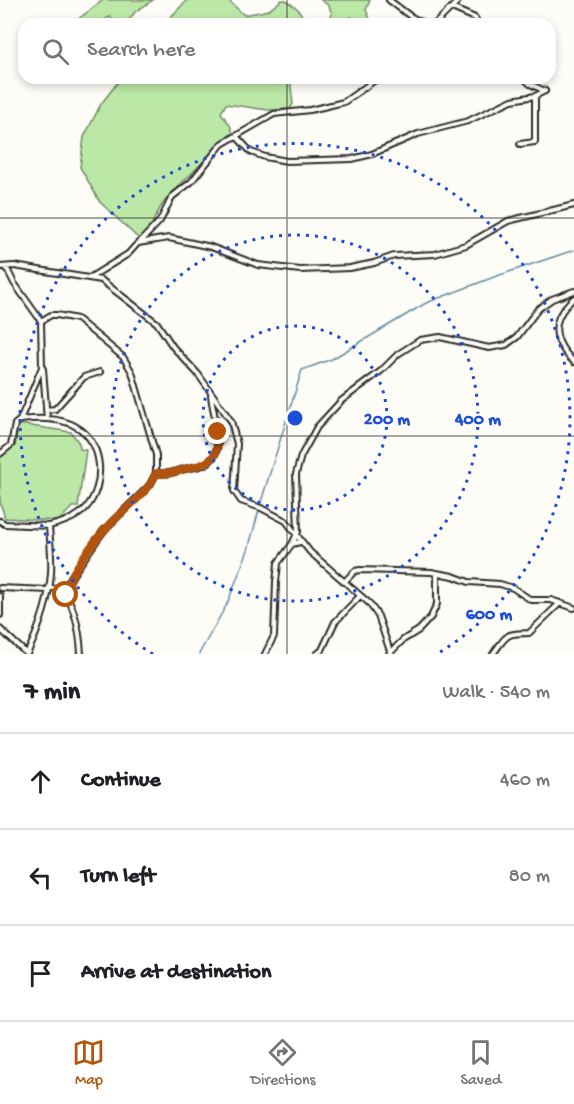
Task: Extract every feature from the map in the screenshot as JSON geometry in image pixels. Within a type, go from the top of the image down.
[{"type":"street","points":[[389,0],[413,18]]},
{"type":"street","points":[[441,18],[459,0]]},
{"type":"street","points":[[452,8],[475,18]]},
{"type":"street","points":[[91,278],[128,254],[160,221],[172,197],[191,182],[217,149],[274,114],[310,110],[344,102],[370,84]]},
{"type":"street","points":[[236,136],[252,152],[265,157],[286,161],[352,159],[372,154],[418,134],[468,121],[512,100],[536,96],[545,91],[530,84]]},
{"type":"street","points":[[520,144],[535,142],[536,96]]},
{"type":"street","points":[[138,243],[169,238],[211,248],[258,265],[300,270],[340,270],[404,255],[442,252],[472,243],[508,222],[574,205]]},
{"type":"street","points":[[0,267],[91,278],[108,284],[156,321],[175,351],[198,374],[229,417],[236,434],[234,490],[236,495],[245,503],[282,518],[300,542],[369,603],[378,616],[390,654],[431,617],[437,604],[437,573]]},
{"type":"street","points":[[6,267],[11,279],[41,321],[42,367],[47,419]]},
{"type":"street","points":[[266,654],[274,636],[278,567],[298,530],[296,474],[301,456],[317,427],[341,401],[378,374],[398,354],[420,340],[440,337],[487,348],[501,347],[513,341],[531,317],[544,305],[552,299],[574,291]]},
{"type":"street","points":[[574,298],[560,314],[556,332],[561,347],[574,362]]},
{"type":"street","points":[[41,321],[51,315],[76,319],[126,360],[134,376],[142,411],[154,446],[156,473],[147,489],[109,524],[64,591]]},
{"type":"street","points":[[0,454],[11,445],[15,424],[20,420],[42,367]]},
{"type":"street","points":[[46,410],[55,409],[84,377],[100,372]]},
{"type":"street","points":[[156,473],[172,474],[204,465],[213,458],[218,437],[211,395]]},
{"type":"street","points":[[0,521],[6,524],[49,526],[70,519],[87,507],[96,490],[99,462],[96,450],[81,430],[67,423],[47,419],[20,420]]},
{"type":"street","points":[[0,629],[27,654],[38,629],[49,588],[51,569],[49,526]]},
{"type":"street","points":[[292,544],[300,542]]},
{"type":"street","points":[[344,582],[355,571],[360,570],[437,573],[469,582],[501,584],[513,588],[531,600],[561,603],[574,608]]},
{"type":"street","points":[[0,588],[49,588],[64,591]]},
{"type":"street","points":[[64,591],[75,619],[81,654]]},
{"type":"street","points":[[0,596],[0,615]]},
{"type":"street","points":[[317,654],[322,650],[335,622],[360,596]]},
{"type":"street","points":[[493,654],[510,634],[530,632],[561,603]]},
{"type":"green space","points":[[103,0],[153,0],[135,12],[130,18],[80,18]]},
{"type":"green space","points":[[187,0],[228,0],[244,15],[269,10],[285,0],[298,9],[303,18],[170,18]]},
{"type":"green space","points":[[321,0],[370,0],[366,10],[369,18],[330,18],[332,14],[329,6]]},
{"type":"green space","points":[[116,84],[291,84],[293,104],[290,109],[268,110],[226,104],[221,113],[233,133],[218,145],[170,195],[141,241],[100,202],[80,167],[84,137],[101,104]]},
{"type":"green space","points":[[18,424],[71,432],[79,443],[80,449],[86,450],[78,507],[72,507],[59,521],[5,518],[0,502],[0,455],[15,446]]},
{"type":"waterway","points":[[260,505],[302,370],[332,359],[426,303],[574,250]]},
{"type":"waterway","points":[[199,654],[227,604],[248,550],[259,510]]},
{"type":"route","points":[[66,595],[64,591],[68,582],[97,539],[109,524],[147,489],[156,473],[172,474],[207,463],[214,455],[218,432]]}]
